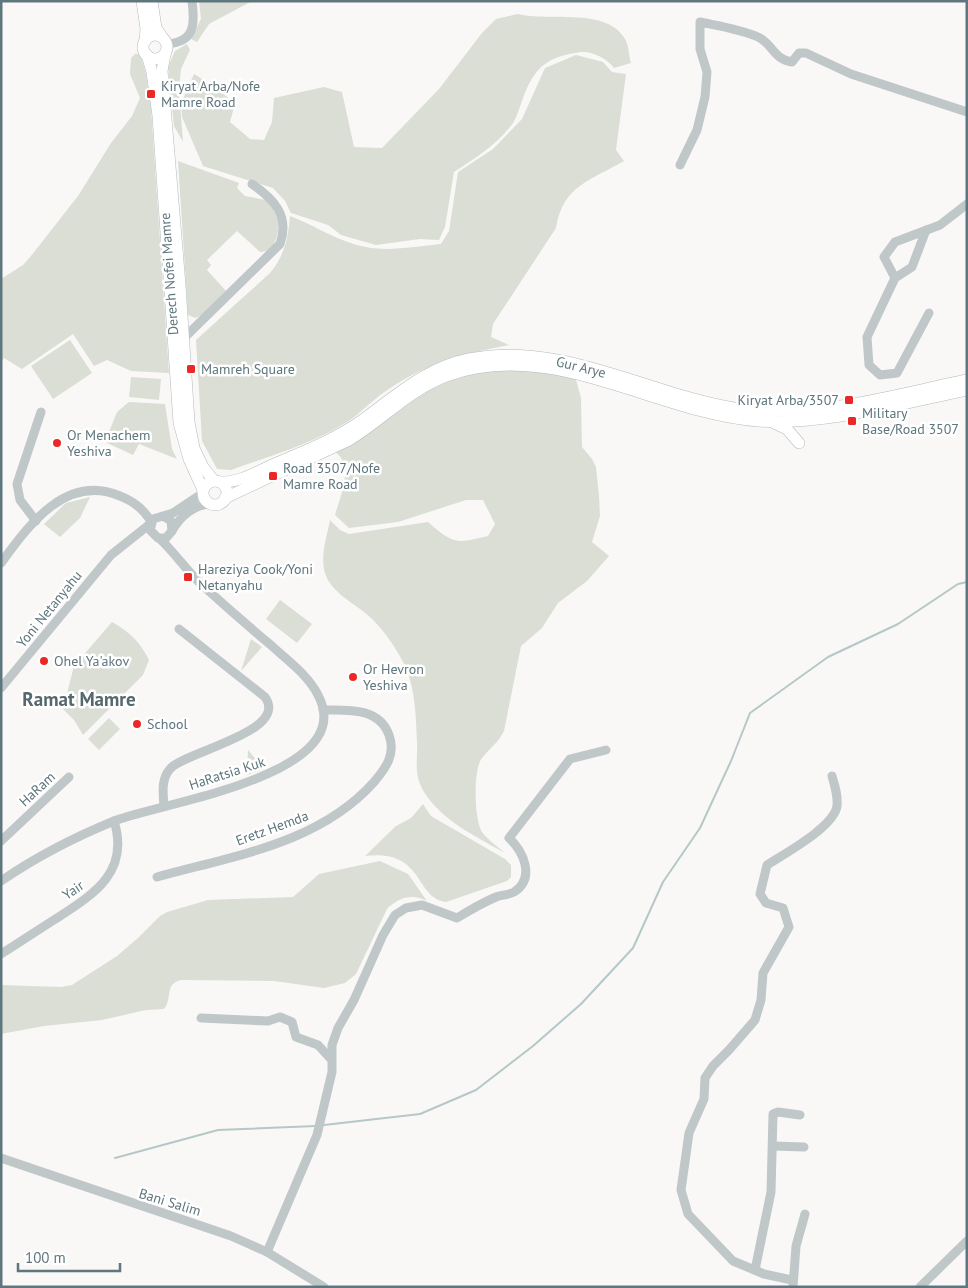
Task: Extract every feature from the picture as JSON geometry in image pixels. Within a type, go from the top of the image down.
[{"type":"main road","points":[[142,1],[146,29],[145,41]]},
{"type":"main road","name":"Derech Nofei Mamre","points":[[152,1],[156,28],[164,45],[162,71],[191,434],[203,467],[217,481]]},
{"type":"main road","points":[[145,41],[151,36],[164,45],[154,59],[147,55]]},
{"type":"main road","name":"Derech Nofei Mamre","points":[[145,41],[143,48],[152,72],[158,116],[179,423],[190,460],[203,491]]},
{"type":"main road","name":"Gur Arye","points":[[217,481],[229,482],[249,476],[344,432],[406,386],[441,367],[485,357],[545,358],[591,368],[724,406],[767,412],[815,409],[967,380]]},
{"type":"main road","name":"Gur Arye","points":[[225,498],[349,440],[366,430],[411,394],[432,383],[460,372],[486,367],[544,368],[722,416],[770,422],[816,419],[967,390]]},
{"type":"main road","points":[[770,422],[786,429],[799,443]]},
{"type":"main road","points":[[217,481],[225,487],[225,498],[220,504],[212,504],[205,500],[203,491],[207,484],[217,481]]},
{"type":"street","points":[[164,45],[180,42],[190,33],[194,21],[192,1]]},
{"type":"street","points":[[680,165],[697,130],[705,97],[707,72],[700,49],[700,22],[760,38],[778,58],[786,61],[792,62],[799,53],[806,53],[851,74],[967,112]]},
{"type":"street","points":[[184,338],[280,244],[284,225],[279,210],[270,197],[252,184]]},
{"type":"street","points":[[895,278],[884,257],[895,242],[940,225],[967,204]]},
{"type":"street","points":[[926,230],[912,267],[895,278],[867,337],[869,365],[880,375],[897,373],[929,313]]},
{"type":"street","points":[[183,321],[189,325],[200,324]]},
{"type":"street","points":[[36,521],[20,500],[17,484],[41,412]]},
{"type":"street","points":[[1,563],[36,521],[54,502],[64,496],[88,490],[114,493],[132,501],[142,510],[151,523],[151,533],[158,538],[199,583],[304,675],[319,697],[323,710]]},
{"type":"street","points":[[151,523],[161,516],[173,513],[203,491]]},
{"type":"street","points":[[158,538],[171,533],[181,519],[200,504],[212,504]]},
{"type":"street","points":[[142,510],[161,516],[171,522],[171,543],[178,559]]},
{"type":"street","name":"Yoni Netanyahu","points":[[1,688],[98,570],[119,549],[151,523]]},
{"type":"street","name":"Yoni Netanyahu","points":[[119,549],[144,538],[158,538]]},
{"type":"street","points":[[164,806],[164,781],[173,765],[184,758],[240,736],[263,719],[269,708],[269,703],[265,697],[180,629]]},
{"type":"street","name":"HaRatsia Kuk","points":[[1,881],[57,848],[114,821],[245,784],[284,767],[306,752],[316,740],[323,724],[323,710]]},
{"type":"street","name":"Eretz Hemda","points":[[157,877],[293,837],[335,815],[368,790],[388,765],[391,756],[388,730],[378,718],[362,711],[323,710]]},
{"type":"street","points":[[267,1252],[317,1135],[332,1072],[330,1058],[332,1045],[338,1028],[354,1000],[382,935],[395,915],[406,908],[422,905],[457,918],[474,906],[515,892],[525,878],[525,859],[519,847],[509,838],[570,758],[606,750]]},
{"type":"street","points":[[805,1214],[796,1246],[793,1284],[733,1261],[688,1214],[681,1190],[689,1132],[704,1099],[705,1078],[713,1066],[755,1020],[761,1000],[763,974],[789,927],[783,908],[766,902],[760,894],[767,865],[831,819],[837,808],[837,790],[832,776]]},
{"type":"street","name":"HaRam","points":[[1,840],[69,778]]},
{"type":"street","name":"Yair","points":[[1,954],[89,897],[102,886],[109,877],[116,855],[114,821]]},
{"type":"street","points":[[202,1018],[268,1021],[280,1017],[292,1022],[296,1037],[318,1045],[330,1058]]},
{"type":"street","points":[[755,1270],[770,1201],[773,1114],[778,1112],[800,1115]]},
{"type":"street","points":[[773,1146],[804,1147]]},
{"type":"street","name":"Bani Salim","points":[[1,1158],[199,1225],[267,1252],[324,1287]]},
{"type":"street","points":[[920,1287],[967,1241]]},
{"type":"shaded area","points":[[199,1],[252,1],[209,24],[197,42],[191,39],[201,19]]},
{"type":"shaded area","points":[[518,14],[577,17],[606,23],[618,30],[626,41],[631,63],[614,68],[599,56],[581,52],[559,57],[544,65],[532,78],[514,121],[507,131],[485,150],[454,172],[445,227],[439,240],[420,239],[376,245],[341,235],[328,225],[291,213],[285,201],[273,188],[203,166],[182,117],[181,103],[194,74],[217,88],[235,104],[230,122],[250,139],[264,140],[272,122],[274,98],[324,87],[342,92],[354,147],[382,148],[439,89],[482,33],[496,19]]},
{"type":"shaded area","points":[[187,44],[190,50],[181,69],[179,91],[183,142],[174,126],[168,67],[175,51]]},
{"type":"shaded area","points":[[135,54],[140,54],[146,74],[151,108],[169,373],[131,371],[107,360],[94,366],[73,334],[22,369],[4,358],[1,363],[1,279],[23,265],[31,256],[78,196],[111,143],[132,116],[140,98],[130,74],[131,58]]},
{"type":"shaded area","points":[[576,55],[603,62],[612,72],[626,74],[616,150],[624,161],[580,186],[565,202],[556,228],[493,324],[491,337],[509,345],[460,356],[415,373],[381,395],[347,422],[320,437],[231,470],[217,469],[202,441],[196,340],[270,273],[279,260],[285,246],[290,216],[337,238],[366,247],[394,249],[441,244],[449,231],[458,172],[493,149],[522,119],[545,68]]},
{"type":"shaded area","points":[[178,161],[239,183],[237,188],[245,196],[266,200],[278,221],[277,236],[269,249],[260,252],[237,231],[207,260],[211,265],[207,270],[226,291],[201,316],[195,318],[188,315]]},
{"type":"shaded area","points":[[70,340],[92,373],[53,399],[31,366]]},
{"type":"shaded area","points":[[517,368],[575,376],[581,398],[582,447],[596,467],[599,496],[600,516],[592,542],[609,556],[587,581],[558,603],[542,628],[521,646],[504,731],[479,764],[476,783],[476,806],[479,826],[484,835],[505,853],[450,820],[440,812],[424,792],[417,773],[415,710],[410,679],[406,669],[388,637],[370,617],[336,591],[327,577],[323,557],[330,520],[340,530],[349,534],[428,522],[443,535],[455,540],[462,541],[488,536],[495,524],[483,500],[466,500],[398,522],[349,528],[335,515],[345,473],[341,458],[335,452],[357,441],[415,397],[440,384],[476,373]]},
{"type":"shaded area","points":[[131,377],[161,379],[159,400],[129,397]]},
{"type":"shaded area","points":[[129,402],[165,404],[172,449],[177,459],[139,444],[133,455],[105,442],[117,412]]},
{"type":"shaded area","points":[[90,497],[80,518],[60,537],[44,524],[66,503]]},
{"type":"shaded area","points":[[280,600],[312,624],[297,643],[266,619]]},
{"type":"shaded area","points":[[112,622],[134,638],[149,660],[143,675],[83,735],[74,720],[63,709],[74,666]]},
{"type":"shaded area","points":[[251,639],[262,647],[241,671]]},
{"type":"shaded area","points":[[109,718],[120,729],[99,750],[88,739]]},
{"type":"shaded area","points":[[248,750],[264,769],[247,775]]},
{"type":"shaded area","points":[[423,804],[431,816],[505,859],[511,865],[511,877],[507,881],[446,902],[436,899],[428,892],[409,866],[384,856],[365,856],[396,826],[411,818]]},
{"type":"shaded area","points":[[380,861],[408,874],[427,901],[416,897],[406,898],[396,902],[387,909],[356,974],[345,983],[324,988],[274,981],[181,980],[172,985],[167,1005],[164,1009],[146,1010],[102,1020],[44,1026],[1,1034],[1,985],[61,987],[72,985],[117,956],[160,916],[167,912],[208,900],[293,897],[319,874]]},
{"type":"waterway","points":[[324,1125],[420,1114],[476,1090],[533,1046],[581,1004],[633,948],[663,882],[700,828],[731,761],[750,713],[828,657],[898,624],[958,584],[967,582]]},
{"type":"waterway","points":[[115,1158],[218,1130],[316,1126]]},
{"type":"place","name":"Kiryat Arba/Nofe Mamre Road","points":[[151,94]]},
{"type":"place","name":"Mamreh Square","points":[[191,369]]},
{"type":"place","name":"Kiryat Arba/3507","points":[[849,400]]},
{"type":"place","name":"Military Base/Road 3507","points":[[852,421]]},
{"type":"place","name":"Or Menachem Yeshiva","points":[[57,443]]},
{"type":"place","name":"Road 3507/Nofe Mamre Road","points":[[273,476]]},
{"type":"place","name":"Hareziya Cook/Yoni Netanyahu","points":[[188,577]]},
{"type":"place","name":"Ohel Ya'akov","points":[[44,661]]},
{"type":"place","name":"Or Hevron Yeshiva","points":[[353,677]]},
{"type":"place","name":"School","points":[[137,724]]},
{"type":"district","name":"Ramat Mamre","points":[[79,699]]}]
